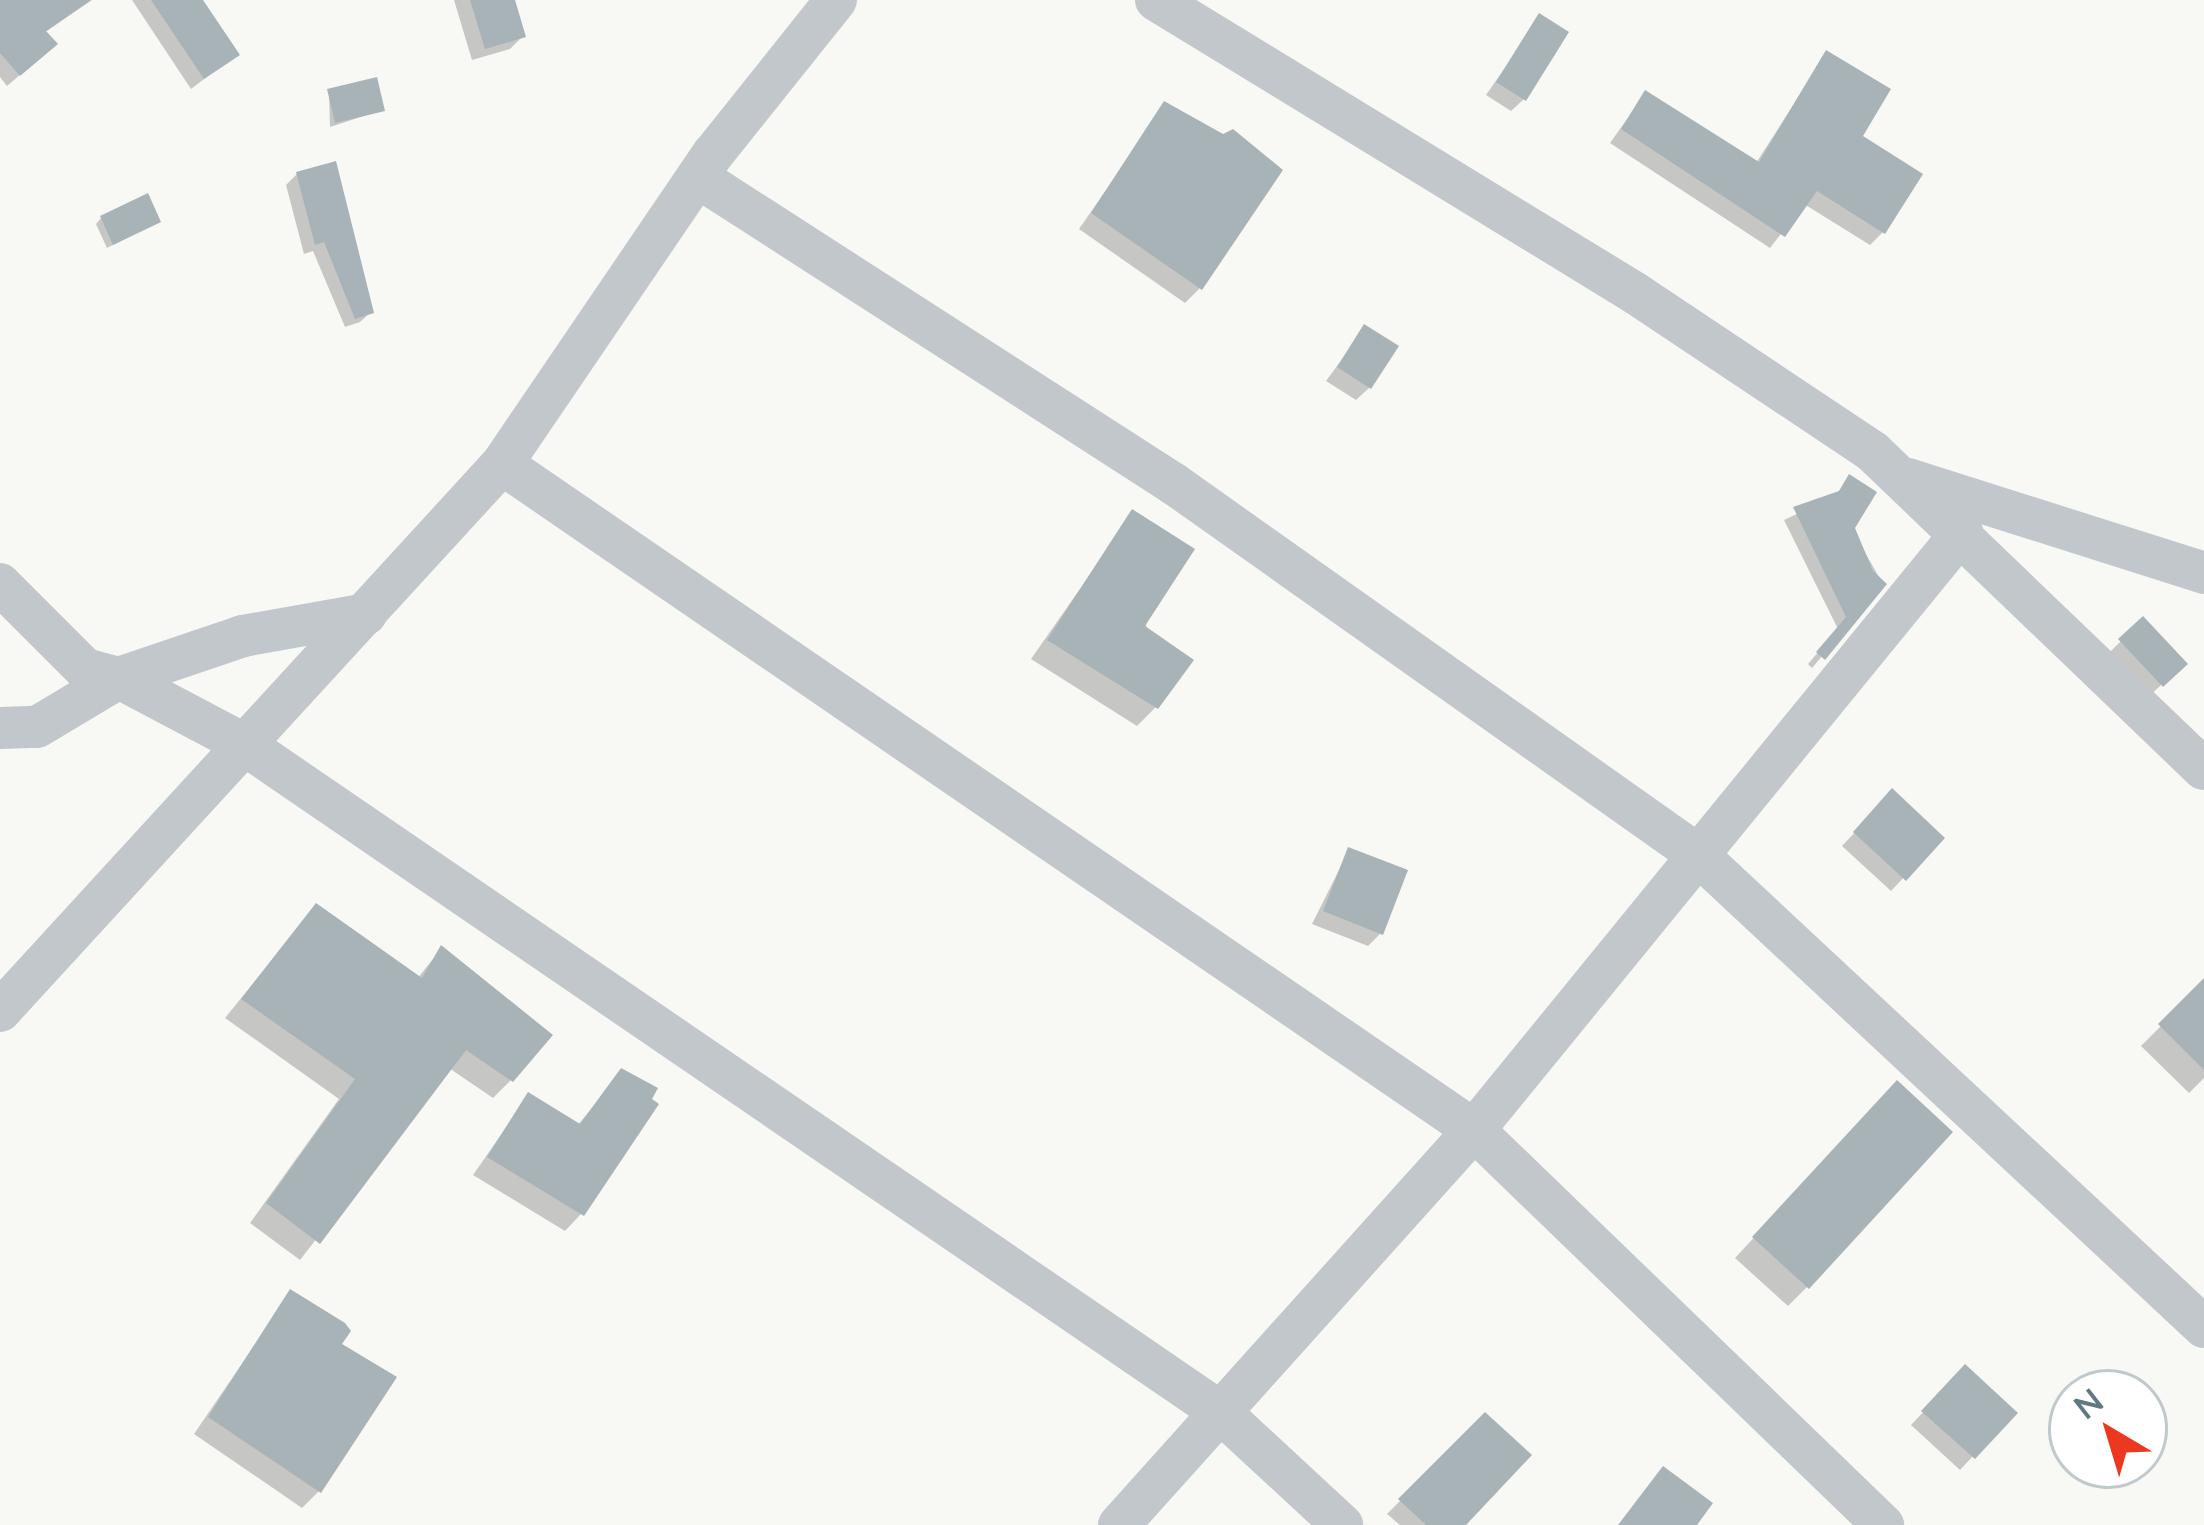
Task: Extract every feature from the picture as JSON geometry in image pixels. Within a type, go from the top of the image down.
[{"type":"street","points":[[0,1011],[502,464],[699,178],[836,0]]},
{"type":"street","points":[[1156,0],[1635,293],[1907,478],[2204,769]]},
{"type":"street","points":[[699,178],[1174,484],[1698,855],[2204,1327]]},
{"type":"street","points":[[502,464],[1474,1130],[1883,1525]]},
{"type":"street","points":[[1907,478],[2204,573]]},
{"type":"street","points":[[1119,1525],[1474,1130],[1962,532]]},
{"type":"street","points":[[0,584],[85,669],[119,678],[242,743],[1219,1411],[1342,1525]]},
{"type":"street","points":[[0,728],[37,727],[119,678],[243,636],[366,614]]},
{"type":"building","points":[[0,0],[91,0],[46,31],[58,44],[20,76],[0,53]]},
{"type":"building","points":[[151,0],[203,0],[240,55],[204,79]]},
{"type":"building","points":[[470,0],[515,0],[526,37],[485,49]]},
{"type":"building","points":[[1539,13],[1569,32],[1526,101],[1496,82]]},
{"type":"building","points":[[1826,50],[1891,89],[1863,136],[1923,174],[1885,234],[1817,191],[1785,237],[1621,129],[1645,90],[1759,162]]},
{"type":"building","points":[[377,77],[385,111],[335,123],[327,89]]},
{"type":"building","points":[[1164,101],[1223,134],[1233,129],[1283,170],[1202,290],[1091,213]]},
{"type":"building","points":[[336,161],[374,313],[355,319],[324,242],[315,245],[296,172]]},
{"type":"building","points":[[148,193],[161,222],[113,245],[100,216]]},
{"type":"building","points":[[1364,324],[1399,346],[1371,389],[1337,367]]},
{"type":"building","points":[[1849,474],[1877,492],[1855,528],[1873,571],[1887,584],[1825,660],[1816,652],[1846,617],[1793,507],[1839,491]]},
{"type":"building","points":[[1132,509],[1195,549],[1145,626],[1194,660],[1158,709],[1047,640]]},
{"type":"building","points":[[2143,616],[2188,664],[2163,687],[2118,639]]},
{"type":"building","points":[[1892,788],[1945,838],[1906,881],[1853,832]]},
{"type":"building","points":[[1348,847],[1408,870],[1383,935],[1323,911]]},
{"type":"building","points":[[316,903],[422,978],[441,945],[553,1035],[513,1082],[466,1050],[320,1244],[266,1203],[355,1079],[241,999]]},
{"type":"building","points":[[2204,978],[2204,1070],[2158,1024]]},
{"type":"building","points":[[621,1068],[658,1088],[652,1099],[659,1104],[584,1216],[487,1157],[528,1092],[580,1124]]},
{"type":"building","points":[[1897,1080],[1953,1132],[1809,1289],[1752,1237]]},
{"type":"building","points":[[290,1289],[345,1323],[351,1331],[342,1344],[397,1377],[321,1493],[208,1417]]},
{"type":"building","points":[[1965,1364],[2018,1413],[1975,1459],[1921,1411]]},
{"type":"building","points":[[1485,1412],[1532,1455],[1466,1525],[1426,1525],[1398,1499]]},
{"type":"building","points":[[1663,1466],[1713,1503],[1697,1525],[1618,1525]]}]
